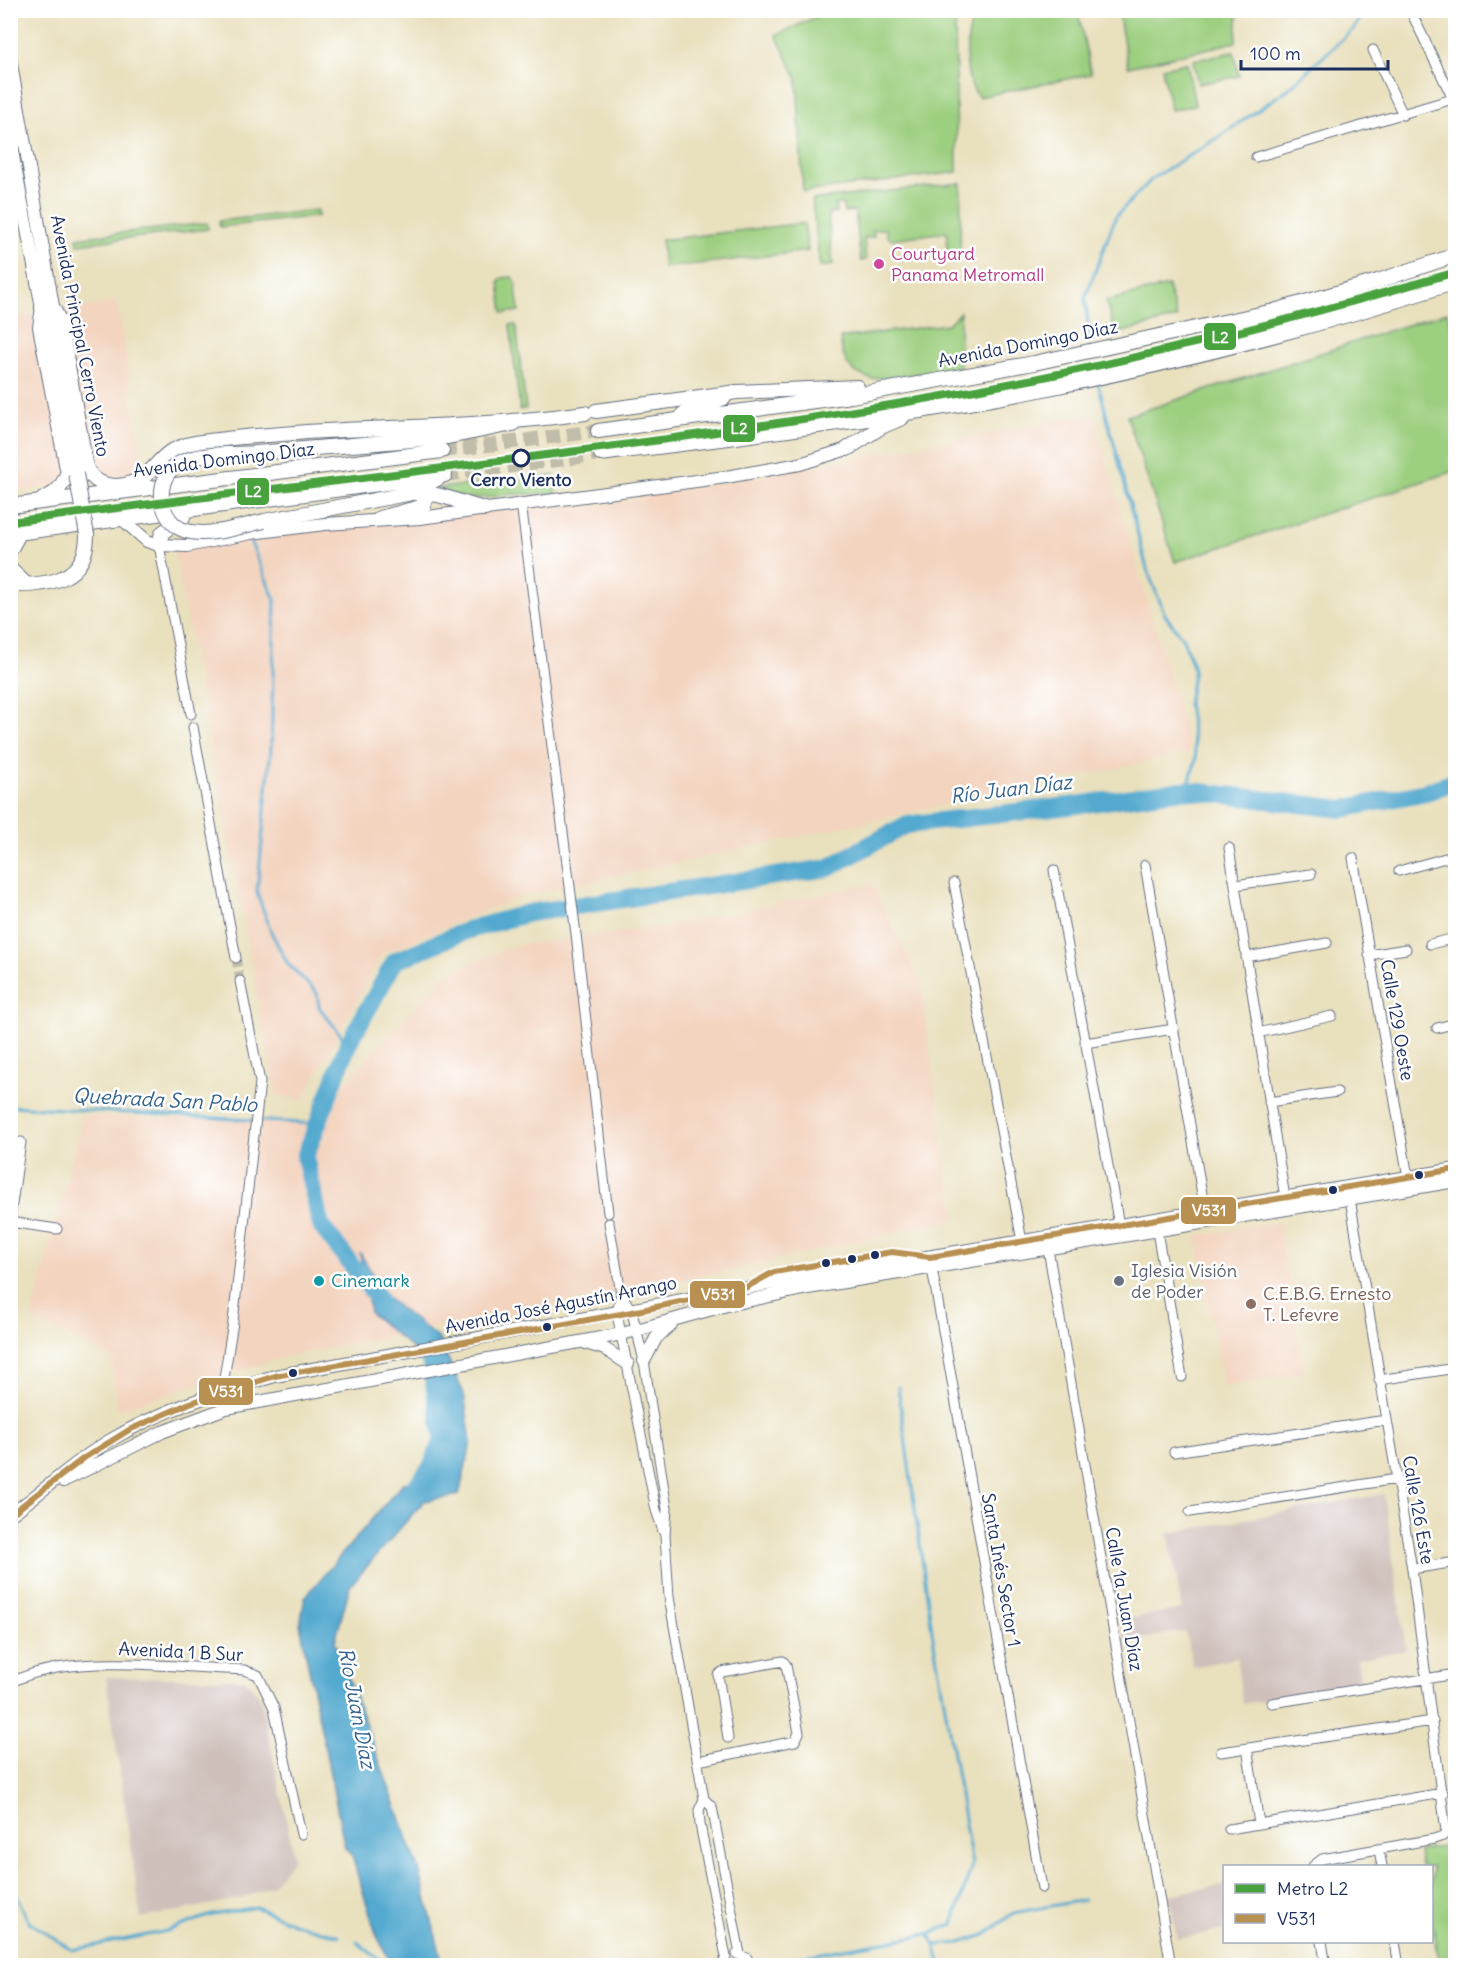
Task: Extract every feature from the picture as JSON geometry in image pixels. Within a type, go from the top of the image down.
[{"type":"main road","name":"Avenida Principal Cerro Viento","points":[[10,58],[47,307],[39,327],[77,473]]},
{"type":"main road","name":"Avenida Principal Cerro Viento","points":[[10,140],[47,307],[60,322],[77,473]]},
{"type":"main road","name":"Avenida Domingo Díaz","points":[[658,423],[850,396],[1034,363],[1205,327],[1368,284],[1455,255]]},
{"type":"main road","points":[[601,454],[822,426],[1030,392],[1211,350],[1385,305],[1455,282]]},
{"type":"main road","points":[[10,585],[57,580],[79,567],[87,548],[77,473],[47,307]]},
{"type":"main road","points":[[592,418],[737,392],[907,384]]},
{"type":"main road","points":[[35,503],[54,495],[131,483],[146,475],[170,453],[184,445],[207,441],[285,432],[567,416],[658,423],[737,392]]},
{"type":"main road","points":[[122,518],[147,541],[159,545],[187,546],[251,533],[380,518],[420,518],[800,464],[846,449],[881,427],[921,410]]},
{"type":"main road","points":[[10,550],[15,533],[122,518],[214,504],[445,475],[411,493],[213,532],[190,532],[174,525],[165,511],[161,495],[164,479],[175,466],[192,458],[448,437],[501,428],[532,418]]},
{"type":"main road","name":"Avenida Domingo Díaz","points":[[10,506],[442,451]]},
{"type":"main road","points":[[77,473],[107,487]]},
{"type":"main road","points":[[54,495],[77,473]]},
{"type":"main road","points":[[344,488],[437,493],[463,504],[485,509]]},
{"type":"main road","points":[[380,518],[424,506],[425,500],[411,493]]},
{"type":"main road","points":[[159,545],[162,533],[177,519],[214,504]]},
{"type":"main road","points":[[10,569],[26,584]]},
{"type":"main road","name":"Avenida José Agustín Arango","points":[[53,1484],[192,1420],[226,1408],[637,1331],[727,1305],[931,1263],[1349,1194],[1409,1183],[1455,1169]]},
{"type":"main road","name":"Avenida José Agustín Arango","points":[[1409,1183],[1455,1181]]},
{"type":"main road","name":"Avenida José Agustín Arango","points":[[10,1515],[110,1441],[161,1414],[222,1392],[286,1373],[632,1312],[727,1291],[931,1263],[1022,1241],[1047,1243]]},
{"type":"main road","points":[[644,1361],[656,1338],[674,1321]]},
{"type":"main road","points":[[582,1342],[605,1349],[628,1364]]},
{"type":"main road","points":[[192,1420],[210,1406],[222,1392],[235,1400],[255,1403]]},
{"type":"street","points":[[1256,157],[1454,98],[1413,16]]},
{"type":"street","points":[[1373,50],[1403,115]]},
{"type":"street","points":[[521,503],[576,934],[609,1218],[621,1293],[617,1314],[656,1510],[665,1535]]},
{"type":"street","points":[[159,545],[191,714]]},
{"type":"street","points":[[194,727],[236,958]]},
{"type":"street","points":[[1229,848],[1286,1204]]},
{"type":"street","points":[[1399,871],[1455,855]]},
{"type":"street","name":"Calle 129 Oeste","points":[[1353,858],[1409,1183]]},
{"type":"street","points":[[1145,864],[1206,1217]]},
{"type":"street","points":[[1054,870],[1120,1231]]},
{"type":"street","points":[[1235,885],[1311,874]]},
{"type":"street","points":[[954,883],[1022,1241]]},
{"type":"street","points":[[1430,944],[1455,938]]},
{"type":"street","points":[[1246,957],[1327,943]]},
{"type":"street","points":[[1369,955],[1406,949]]},
{"type":"street","points":[[222,1392],[233,1322],[260,1082],[240,981]]},
{"type":"street","points":[[1258,1033],[1332,1016]]},
{"type":"street","points":[[1437,1028],[1455,1023]]},
{"type":"street","points":[[1085,1043],[1174,1029]]},
{"type":"street","points":[[1269,1102],[1337,1092]]},
{"type":"street","points":[[21,1142],[10,1220],[57,1229]]},
{"type":"street","name":"Calle 126 Este","points":[[1349,1194],[1412,1569],[1446,1831],[1443,1836],[1379,1850]]},
{"type":"street","points":[[1156,1225],[1182,1377]]},
{"type":"street","name":"Calle 1a Juan Díaz","points":[[1047,1243],[1172,1965]]},
{"type":"street","name":"Santa Inés Sector 1","points":[[931,1263],[1042,1888]]},
{"type":"street","points":[[621,1293],[632,1312],[644,1361],[667,1509],[665,1535],[669,1597],[704,1799],[699,1810],[700,1824],[724,1961],[740,1954]]},
{"type":"street","points":[[1379,1380],[1455,1368]]},
{"type":"street","points":[[1174,1452],[1386,1420]]},
{"type":"street","points":[[1190,1512],[1396,1479]]},
{"type":"street","points":[[1412,1569],[1455,1562]]},
{"type":"street","points":[[698,1761],[795,1741],[799,1733],[786,1665],[783,1661],[722,1672],[718,1676],[728,1738]]},
{"type":"street","name":"Avenida 1 B Sur","points":[[10,1683],[39,1671],[90,1664],[251,1672],[263,1682],[274,1708],[301,1834]]},
{"type":"street","points":[[1272,1703],[1455,1674]]},
{"type":"street","points":[[1221,1752],[1433,1721]]},
{"type":"street","points":[[1247,1748],[1259,1823]]},
{"type":"street","points":[[1229,1829],[1443,1798],[1455,1801]]},
{"type":"street","points":[[704,1799],[712,1807],[740,1954],[747,1958],[751,1965]]},
{"type":"street","points":[[1314,1865],[1322,1859],[1379,1850],[1382,1865]]},
{"type":"street","points":[[1322,1943],[1326,1965]]},
{"type":"street","points":[[1395,1943],[1399,1965]]},
{"type":"shaded area","points":[[117,302],[144,472],[11,492],[11,318]]},
{"type":"shaded area","points":[[1093,414],[1191,752],[518,897],[382,954],[302,1101],[276,1094],[174,549],[519,502],[589,507]]},
{"type":"shaded area","points":[[871,884],[921,982],[942,1140],[956,1219],[686,1280],[288,1356],[118,1409],[111,1357],[31,1319],[83,1116],[309,1121],[445,974],[516,945],[662,927]]},
{"type":"shaded area","name":"C.E.B.G. Ernesto T. Lefevre","points":[[1278,1222],[1305,1373],[1224,1387],[1196,1236]]},
{"type":"shaded area","points":[[1384,1494],[1406,1650],[1357,1659],[1361,1685],[1242,1704],[1237,1658],[1193,1667],[1185,1631],[1125,1642],[1121,1620],[1182,1609],[1168,1533]]},
{"type":"shaded area","points":[[106,1677],[245,1679],[261,1699],[294,1857],[273,1885],[244,1898],[141,1918]]},
{"type":"shaded area","points":[[1223,1885],[1223,1930],[1177,1939],[1169,1895]]},
{"type":"green space","points":[[976,10],[1078,11],[1091,74],[979,97],[969,78],[967,67],[968,43]]},
{"type":"green space","points":[[829,11],[955,11],[957,172],[803,192],[797,78],[776,35]]},
{"type":"green space","points":[[1118,11],[1238,11],[1236,42],[1128,67]]},
{"type":"green space","points":[[1234,52],[1239,76],[1198,84],[1193,60]]},
{"type":"green space","points":[[1187,63],[1195,105],[1171,110],[1162,68]]},
{"type":"green space","points":[[961,183],[960,255],[947,255],[947,232],[891,239],[887,236],[886,229],[873,230],[874,237],[864,238],[866,260],[861,261],[855,211],[844,212],[843,204],[835,204],[836,212],[828,213],[833,265],[820,267],[812,200]]},
{"type":"green space","points":[[317,210],[318,216],[220,227],[219,221]]},
{"type":"green space","points":[[207,223],[208,229],[78,244],[77,238]]},
{"type":"green space","points":[[804,223],[808,251],[664,268],[661,240]]},
{"type":"green space","points":[[512,277],[515,281],[519,311],[503,313],[499,282],[502,278]]},
{"type":"green space","points":[[1168,286],[1177,318],[1115,334],[1106,301]]},
{"type":"green space","points":[[960,312],[960,369],[872,379],[857,373],[845,359],[840,338],[948,324]]},
{"type":"green space","points":[[1447,312],[1456,337],[1455,471],[1175,562],[1127,416]]},
{"type":"green space","points":[[510,325],[516,325],[526,409],[520,410]]},
{"type":"green space","points":[[554,476],[556,494],[470,498],[450,494],[438,488]]},
{"type":"green space","points":[[1455,1843],[1455,1965],[1440,1965],[1433,1926],[1433,1865],[1421,1865],[1419,1851]]},
{"type":"water","points":[[360,1253],[387,1298],[439,1339],[464,1394],[471,1442],[459,1495],[424,1501],[350,1586],[335,1641],[419,1869],[443,1965],[392,1965],[376,1934],[352,1856],[345,1848],[300,1624],[305,1597],[403,1483],[425,1480],[449,1450],[443,1394],[414,1350],[370,1313]]},
{"type":"waterway","points":[[1090,340],[1085,298],[1116,216],[1153,178],[1219,137],[1288,89],[1352,30],[1367,10]]},
{"type":"waterway","points":[[1098,383],[1147,569],[1165,615],[1183,639],[1194,669],[1188,703],[1196,759],[1187,790]]},
{"type":"waterway","points":[[243,457],[244,465]]},
{"type":"waterway","points":[[250,541],[275,600],[271,748],[257,893],[272,934],[288,964],[317,993],[319,1007],[348,1044]]},
{"type":"waterway","name":"Río Juan Díaz","points":[[380,1301],[321,1226],[305,1157],[348,1044],[395,961],[468,930],[529,913],[828,868],[906,825],[1183,790],[1342,809],[1426,792],[1456,781]]},
{"type":"waterway","name":"Quebrada San Pablo","points":[[10,1106],[318,1124]]},
{"type":"waterway","name":"Río Juan Díaz","points":[[406,1499],[431,1467],[443,1440],[430,1359]]},
{"type":"waterway","points":[[776,1961],[929,1934],[953,1924],[972,1865],[932,1631],[898,1387]]},
{"type":"waterway","points":[[10,1894],[17,1896],[28,1921],[72,1950],[167,1931],[208,1916],[256,1907],[293,1923],[339,1936]]},
{"type":"waterway","points":[[929,1934],[935,1945],[960,1943],[985,1935],[1013,1913],[1084,1900]]},
{"type":"waterway","points":[[357,1942],[382,1962],[381,1966]]},
{"type":"waterway","points":[[935,1945],[941,1966]]},
{"type":"tunnel","points":[[442,451],[598,431]]},
{"type":"tunnel","points":[[445,475],[601,454]]},
{"type":"tunnel","points":[[236,958],[240,981]]},
{"type":"metro line","name":"L2","points":[[10,522],[651,441],[907,402],[1034,379],[1193,344],[1456,272]]},
{"type":"transit line","name":"V531","points":[[10,1515],[84,1458],[129,1430],[190,1403],[275,1376],[632,1312],[743,1289],[774,1272],[892,1252],[930,1257],[1456,1169]]},
{"type":"place","name":"Courtyard Panama Metromall","points":[[879,264]]},
{"type":"place","name":"Cerro Viento","points":[[521,458]]},
{"type":"place","name":"Cinemark","points":[[319,1281]]},
{"type":"place","name":"Iglesia Visión de Poder","points":[[1119,1281]]},
{"type":"place","name":"C.E.B.G. Ernesto T. Lefevre","points":[[1251,1304]]}]
